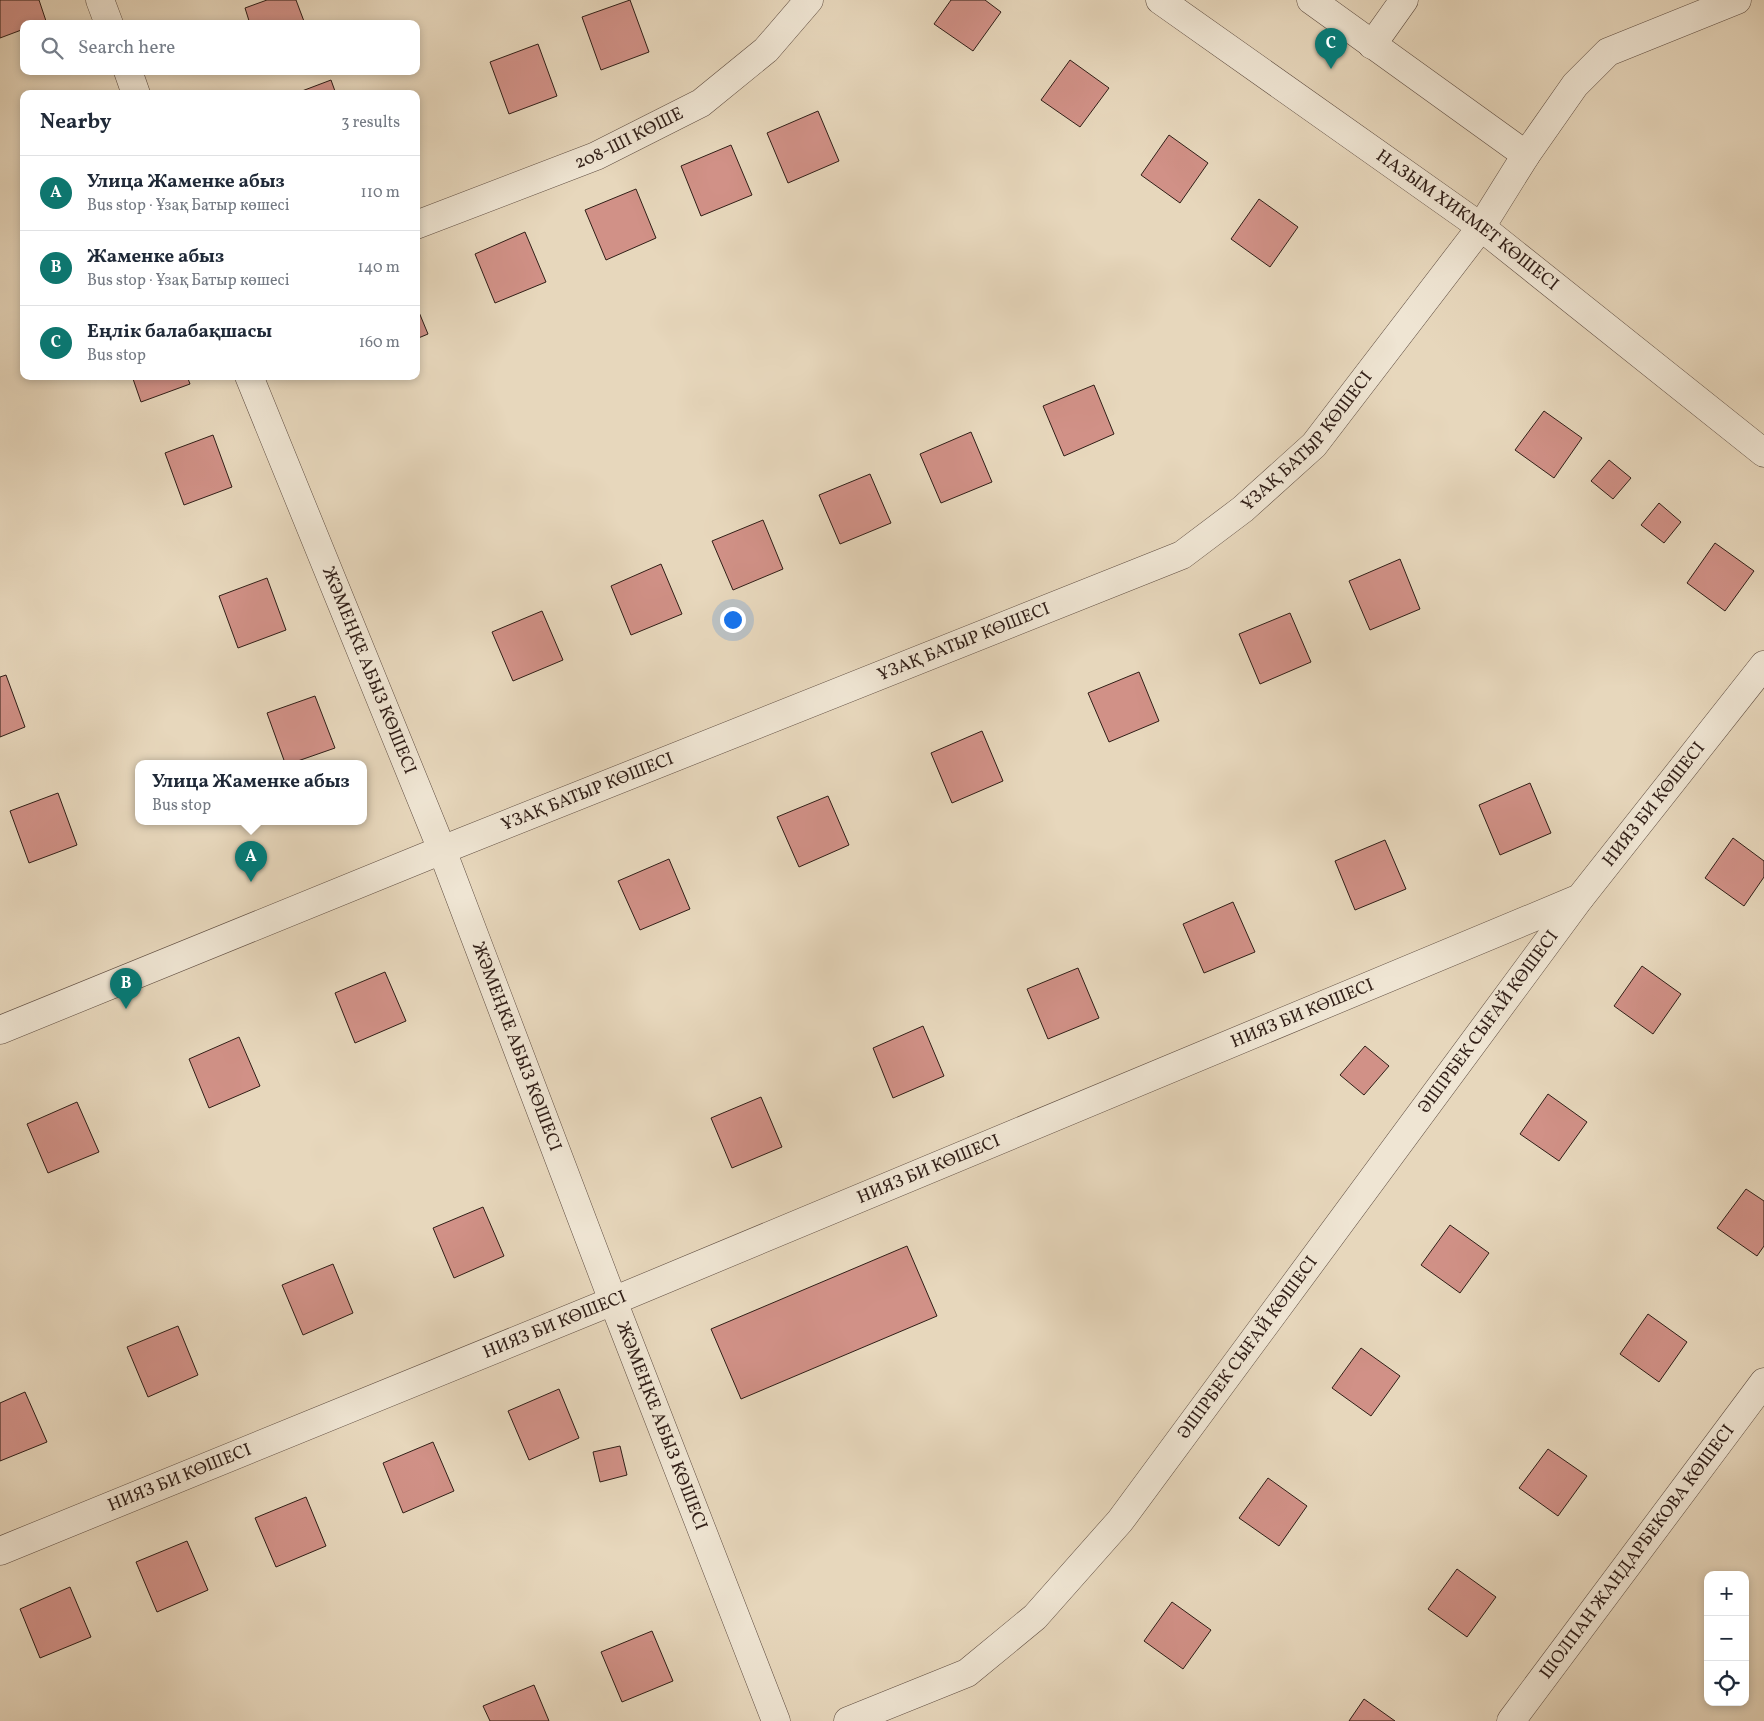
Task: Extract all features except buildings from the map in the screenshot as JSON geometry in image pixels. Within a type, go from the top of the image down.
[{"type":"street","points":[[100,0],[108,20]]},
{"type":"street","name":"208-ШІ КӨШЕ","points":[[420,224],[596,156],[702,103],[766,50],[809,0]]},
{"type":"street","name":"НАЗЫМ ХИКМЕТ КӨШЕСІ","points":[[1160,0],[1481,227],[1764,453]]},
{"type":"street","points":[[1311,0],[1526,155]]},
{"type":"street","points":[[1372,45],[1404,0]]},
{"type":"street","name":"ҰЗАҚ БАТЫР КӨШЕСІ","points":[[0,1030],[442,850],[1182,555],[1243,508],[1314,445],[1481,227],[1526,155],[1575,85],[1608,52],[1737,0]]},
{"type":"street","points":[[129,75],[135,90]]},
{"type":"street","name":"ЖӘМЕҢКЕ АБЫЗ КӨШЕСІ","points":[[250,380],[442,850],[613,1301],[776,1721]]},
{"type":"street","name":"НИЯЗ БИ КӨШЕСІ","points":[[0,1551],[613,1301],[1580,898],[1764,665]]},
{"type":"street","name":"ӘШІРБЕК СЫҒАЙ КӨШЕСІ","points":[[848,1721],[967,1673],[1034,1617],[1120,1521],[1580,898]]},
{"type":"street","name":"ШОЛПАН ЖАНДАРБЕКОВА КӨШЕСІ","points":[[1511,1721],[1764,1382]]},
{"type":"place","name":"Еңлік балабақшасы","points":[[1331,69]]},
{"type":"place","name":"Улица Жаменке абыз","points":[[251,882]]},
{"type":"place","name":"Жаменке абыз","points":[[126,1009]]}]
